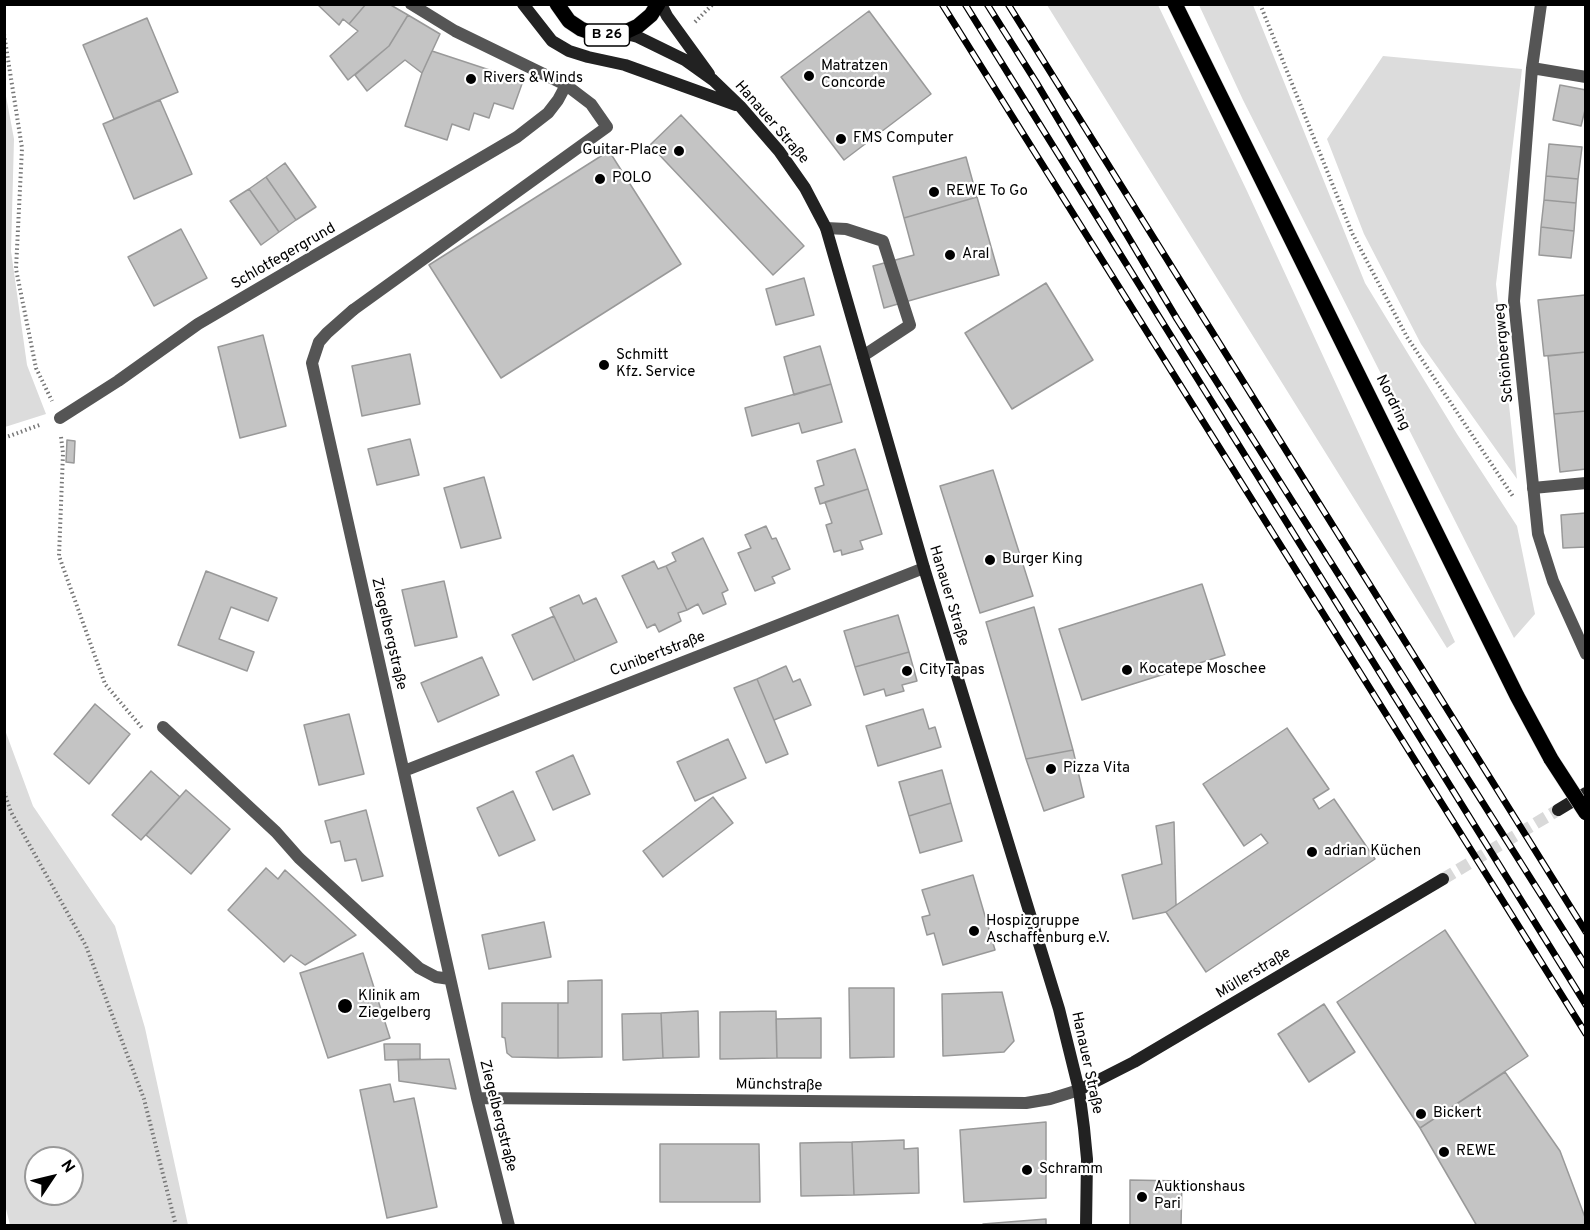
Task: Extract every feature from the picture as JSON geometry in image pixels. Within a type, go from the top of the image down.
[{"type":"main road","name":"B 26","points":[[523,4],[552,41],[569,51],[625,65],[740,106]]},
{"type":"main road","name":"B 26","points":[[557,4],[569,21],[581,29],[595,34],[609,35],[623,33],[638,26],[660,4]]},
{"type":"main road","name":"Hanauer Straße","points":[[660,4],[713,80]]},
{"type":"main road","name":"Nordring","points":[[1175,4],[1517,696],[1551,759],[1586,813]]},
{"type":"main road","name":"Hanauer Straße","points":[[623,33],[638,37],[685,60],[713,80],[740,106],[793,169],[806,188],[826,228],[924,568],[1059,1009],[1079,1090],[1087,1159],[1086,1226]]},
{"type":"main road","points":[[1558,810],[1586,793]]},
{"type":"main road","name":"Müllerstraße","points":[[1079,1090],[1102,1080],[1173,1040],[1443,879]]},
{"type":"street","points":[[411,4],[455,31],[566,85]]},
{"type":"street","name":"Schönbergweg","points":[[1541,4],[1532,68],[1514,301],[1538,534],[1553,581],[1586,654]]},
{"type":"street","points":[[1532,68],[1586,77]]},
{"type":"street","name":"Ziegelbergstraße","points":[[509,1226],[477,1098],[312,363],[319,342],[353,310],[607,127],[591,105],[566,85]]},
{"type":"street","name":"Schlotfegergrund","points":[[60,418],[118,381],[198,324],[518,138],[548,113],[566,85]]},
{"type":"street","points":[[826,228],[846,229],[883,241],[910,325],[863,356]]},
{"type":"street","points":[[1533,488],[1586,483]]},
{"type":"street","name":"Cunibertstraße","points":[[404,771],[924,568]]},
{"type":"street","points":[[163,727],[418,968],[436,977],[450,979]]},
{"type":"street","name":"Münchstraße","points":[[477,1098],[1026,1103],[1050,1100],[1079,1090]]},
{"type":"path","points":[[1260,4],[1358,243],[1407,337],[1518,504]]},
{"type":"path","points":[[4,34],[22,148],[16,269],[36,368],[60,418],[63,453],[59,556],[105,684],[144,730]]},
{"type":"path","points":[[4,438],[60,418]]},
{"type":"path","points":[[4,792],[11,812],[86,946],[144,1099],[176,1226]]},
{"type":"shaded area","points":[[1047,5],[1158,5],[1247,191],[1455,642],[1447,648]]},
{"type":"shaded area","points":[[1199,5],[1253,5],[1365,283],[1457,434],[1517,526],[1535,614],[1514,638],[1243,100]]},
{"type":"shaded area","points":[[1383,56],[1522,69],[1496,284],[1517,479],[1421,344],[1364,234],[1327,139]]},
{"type":"shaded area","points":[[5,91],[14,139],[11,251],[27,365],[46,414],[5,427]]},
{"type":"shaded area","points":[[5,730],[33,806],[115,926],[145,1028],[188,1225],[10,1225],[4,1201]]},
{"type":"building","points":[[317,4],[366,4],[349,24],[343,19],[339,25]]},
{"type":"building","points":[[366,4],[389,4],[408,15],[389,46],[348,80],[330,56],[358,31],[349,24]]},
{"type":"building","points":[[869,11],[931,94],[844,160],[781,77]]},
{"type":"building","points":[[408,15],[440,34],[422,73],[405,60],[367,91],[355,75],[389,46]]},
{"type":"building","points":[[147,18],[178,92],[114,119],[83,45]]},
{"type":"building","points":[[432,51],[523,81],[513,109],[494,103],[489,118],[474,113],[469,130],[452,124],[447,140],[405,126],[422,73]]},
{"type":"building","points":[[1560,85],[1586,90],[1586,106],[1581,126],[1553,120]]},
{"type":"building","points":[[160,100],[192,174],[134,199],[103,124]]},
{"type":"building","points":[[681,115],[804,246],[773,275],[650,145]]},
{"type":"building","points":[[1549,144],[1582,147],[1578,179],[1546,176]]},
{"type":"building","points":[[609,151],[681,264],[501,378],[429,265]]},
{"type":"building","points":[[966,157],[977,197],[904,218],[893,177]]},
{"type":"building","points":[[285,163],[316,207],[296,220],[266,177]]},
{"type":"building","points":[[1546,176],[1578,179],[1576,203],[1544,200]]},
{"type":"building","points":[[266,177],[296,220],[279,232],[249,189]]},
{"type":"building","points":[[249,189],[279,232],[261,245],[230,201]]},
{"type":"building","points":[[977,197],[999,275],[884,308],[873,266],[914,255],[904,218]]},
{"type":"building","points":[[1544,200],[1576,203],[1574,231],[1541,227]]},
{"type":"building","points":[[1541,227],[1574,231],[1571,258],[1539,255]]},
{"type":"building","points":[[181,229],[207,278],[154,306],[128,257]]},
{"type":"building","points":[[804,278],[814,315],[776,325],[766,289]]},
{"type":"building","points":[[1046,283],[1093,360],[1012,409],[965,333]]},
{"type":"building","points":[[1585,295],[1586,352],[1544,356],[1538,300]]},
{"type":"building","points":[[263,335],[286,426],[240,438],[218,347]]},
{"type":"building","points":[[820,346],[831,384],[794,395],[784,357]]},
{"type":"building","points":[[1586,352],[1586,411],[1554,414],[1548,356]]},
{"type":"building","points":[[410,354],[420,404],[362,416],[352,366]]},
{"type":"building","points":[[831,384],[842,422],[802,433],[799,423],[752,436],[745,408]]},
{"type":"building","points":[[1586,411],[1586,469],[1560,472],[1554,414]]},
{"type":"building","points":[[410,439],[419,475],[377,485],[368,449]]},
{"type":"building","points":[[67,440],[75,441],[74,463],[66,462]]},
{"type":"building","points":[[855,449],[868,489],[820,504],[815,488],[824,485],[817,461]]},
{"type":"building","points":[[993,470],[1033,596],[980,613],[940,486]]},
{"type":"building","points":[[484,477],[501,538],[461,548],[444,488]]},
{"type":"building","points":[[868,489],[882,534],[860,541],[863,549],[842,555],[841,550],[834,552],[826,525],[832,523],[825,502]]},
{"type":"building","points":[[1586,513],[1586,547],[1563,548],[1561,515]]},
{"type":"building","points":[[766,526],[772,539],[776,538],[790,569],[772,577],[775,583],[755,591],[738,553],[751,548],[745,535]]},
{"type":"building","points":[[703,538],[728,590],[722,593],[726,604],[703,614],[698,604],[687,610],[666,566],[676,561],[672,553]]},
{"type":"building","points":[[654,561],[658,569],[666,566],[687,610],[678,613],[681,621],[659,632],[655,624],[647,628],[622,576]]},
{"type":"building","points":[[206,571],[277,598],[268,621],[231,607],[219,639],[254,652],[247,671],[178,645]]},
{"type":"building","points":[[444,581],[457,637],[415,646],[402,590]]},
{"type":"building","points":[[1202,584],[1225,655],[1082,700],[1059,629]]},
{"type":"building","points":[[579,595],[583,604],[596,598],[617,642],[575,661],[550,608]]},
{"type":"building","points":[[1034,607],[1073,750],[1026,759],[986,622]]},
{"type":"building","points":[[898,615],[909,652],[855,667],[844,631]]},
{"type":"building","points":[[554,616],[575,661],[533,680],[512,635]]},
{"type":"building","points":[[909,652],[917,681],[902,685],[904,691],[886,696],[884,689],[864,695],[855,667]]},
{"type":"building","points":[[482,657],[499,695],[438,722],[421,683]]},
{"type":"building","points":[[786,666],[793,682],[800,679],[811,705],[774,720],[757,679]]},
{"type":"building","points":[[757,679],[788,754],[766,763],[734,688]]},
{"type":"building","points":[[95,704],[130,734],[89,784],[54,754]]},
{"type":"building","points":[[923,709],[929,729],[935,727],[941,747],[878,766],[866,726]]},
{"type":"building","points":[[349,714],[364,774],[319,785],[304,725]]},
{"type":"building","name":"adrian Küchen","points":[[1287,728],[1329,789],[1313,799],[1319,809],[1334,799],[1375,859],[1206,972],[1166,912],[1268,843],[1261,834],[1244,846],[1203,784]]},
{"type":"building","points":[[728,739],[746,778],[695,801],[677,762]]},
{"type":"building","points":[[1073,750],[1084,797],[1044,811],[1026,759]]},
{"type":"building","points":[[573,755],[590,794],[553,810],[536,772]]},
{"type":"building","points":[[942,770],[951,803],[909,816],[899,782]]},
{"type":"building","points":[[151,771],[180,797],[141,840],[112,815]]},
{"type":"building","points":[[186,790],[230,829],[191,874],[146,835]]},
{"type":"building","points":[[513,791],[535,840],[499,856],[477,808]]},
{"type":"building","points":[[713,797],[733,823],[663,877],[643,851]]},
{"type":"building","points":[[951,803],[962,841],[920,853],[909,816]]},
{"type":"building","points":[[366,810],[383,876],[362,881],[356,859],[345,861],[340,841],[331,843],[325,821]]},
{"type":"building","points":[[1174,822],[1176,905],[1166,912],[1133,919],[1122,875],[1162,864],[1156,826]]},
{"type":"building","points":[[266,868],[278,879],[285,870],[356,935],[305,965],[291,955],[284,962],[228,910]]},
{"type":"building","points":[[973,875],[995,950],[943,965],[934,933],[927,935],[922,917],[930,915],[922,890]]},
{"type":"building","points":[[544,922],[551,957],[489,969],[482,935]]},
{"type":"building","points":[[1445,930],[1528,1056],[1420,1128],[1337,1002]]},
{"type":"building","name":"Klinik am Ziegelberg","points":[[363,953],[390,1038],[328,1058],[300,973]]},
{"type":"building","points":[[602,980],[602,1057],[558,1058],[558,1003],[568,1003],[568,981]]},
{"type":"building","points":[[849,988],[894,988],[894,1057],[850,1058]]},
{"type":"building","points":[[1002,992],[1014,1041],[1004,1052],[943,1056],[942,994]]},
{"type":"building","points":[[502,1003],[558,1003],[558,1058],[512,1057],[507,1053],[505,1038],[502,1037]]},
{"type":"building","points":[[1324,1004],[1355,1052],[1309,1082],[1278,1034]]},
{"type":"building","points":[[698,1011],[699,1057],[663,1058],[661,1013]]},
{"type":"building","points":[[776,1011],[777,1058],[720,1059],[720,1012]]},
{"type":"building","points":[[661,1013],[663,1058],[623,1060],[622,1014]]},
{"type":"building","points":[[821,1018],[821,1058],[777,1058],[776,1019]]},
{"type":"building","points":[[384,1044],[420,1044],[420,1059],[385,1060]]},
{"type":"building","points":[[449,1059],[456,1089],[399,1081],[398,1060]]},
{"type":"building","points":[[1505,1072],[1560,1151],[1586,1220],[1586,1226],[1477,1226],[1420,1128]]},
{"type":"building","points":[[390,1084],[394,1102],[414,1098],[437,1207],[387,1218],[360,1090]]},
{"type":"building","points":[[1046,1122],[1046,1198],[964,1202],[960,1130]]},
{"type":"building","points":[[904,1140],[904,1149],[918,1148],[919,1193],[854,1195],[852,1142]]},
{"type":"building","points":[[852,1142],[854,1195],[801,1196],[800,1143]]},
{"type":"building","points":[[660,1144],[759,1144],[760,1202],[660,1202]]},
{"type":"building","points":[[1130,1180],[1182,1181],[1181,1226],[1130,1226]]},
{"type":"building","points":[[1046,1219],[1046,1226],[983,1226],[983,1224]]},
{"type":"tunnel","points":[[1443,879],[1558,810]]},
{"type":"railway","points":[[942,4],[1586,1034]]},
{"type":"railway","points":[[965,4],[1586,1005]]},
{"type":"railway","points":[[987,4],[1177,319],[1586,966]]},
{"type":"railway","points":[[1008,4],[1586,932]]},
{"type":"place","name":"Matratzen Concorde","points":[[809,76]]},
{"type":"place","name":"Rivers & Winds","points":[[471,79]]},
{"type":"place","name":"FMS Computer","points":[[841,139]]},
{"type":"place","name":"Guitar-Place","points":[[679,151]]},
{"type":"place","name":"POLO","points":[[600,179]]},
{"type":"place","name":"REWE To Go","points":[[934,192]]},
{"type":"place","name":"Aral","points":[[950,255]]},
{"type":"place","name":"Schmitt Kfz. Service","points":[[604,365]]},
{"type":"place","name":"Burger King","points":[[990,560]]},
{"type":"place","name":"Kocatepe Moschee","points":[[1127,670]]},
{"type":"place","name":"CityTapas","points":[[907,671]]},
{"type":"place","name":"Pizza Vita","points":[[1051,769]]},
{"type":"place","name":"adrian Küchen","points":[[1312,852]]},
{"type":"place","name":"Hospizgruppe Aschaffenburg e.V.","points":[[974,931]]},
{"type":"place","name":"Klinik am Ziegelberg","points":[[345,1006]]},
{"type":"place","name":"Bickert","points":[[1421,1114]]},
{"type":"place","name":"REWE","points":[[1444,1152]]},
{"type":"place","name":"Schramm","points":[[1027,1170]]},
{"type":"place","name":"Auktionshaus Pari","points":[[1142,1197]]}]
